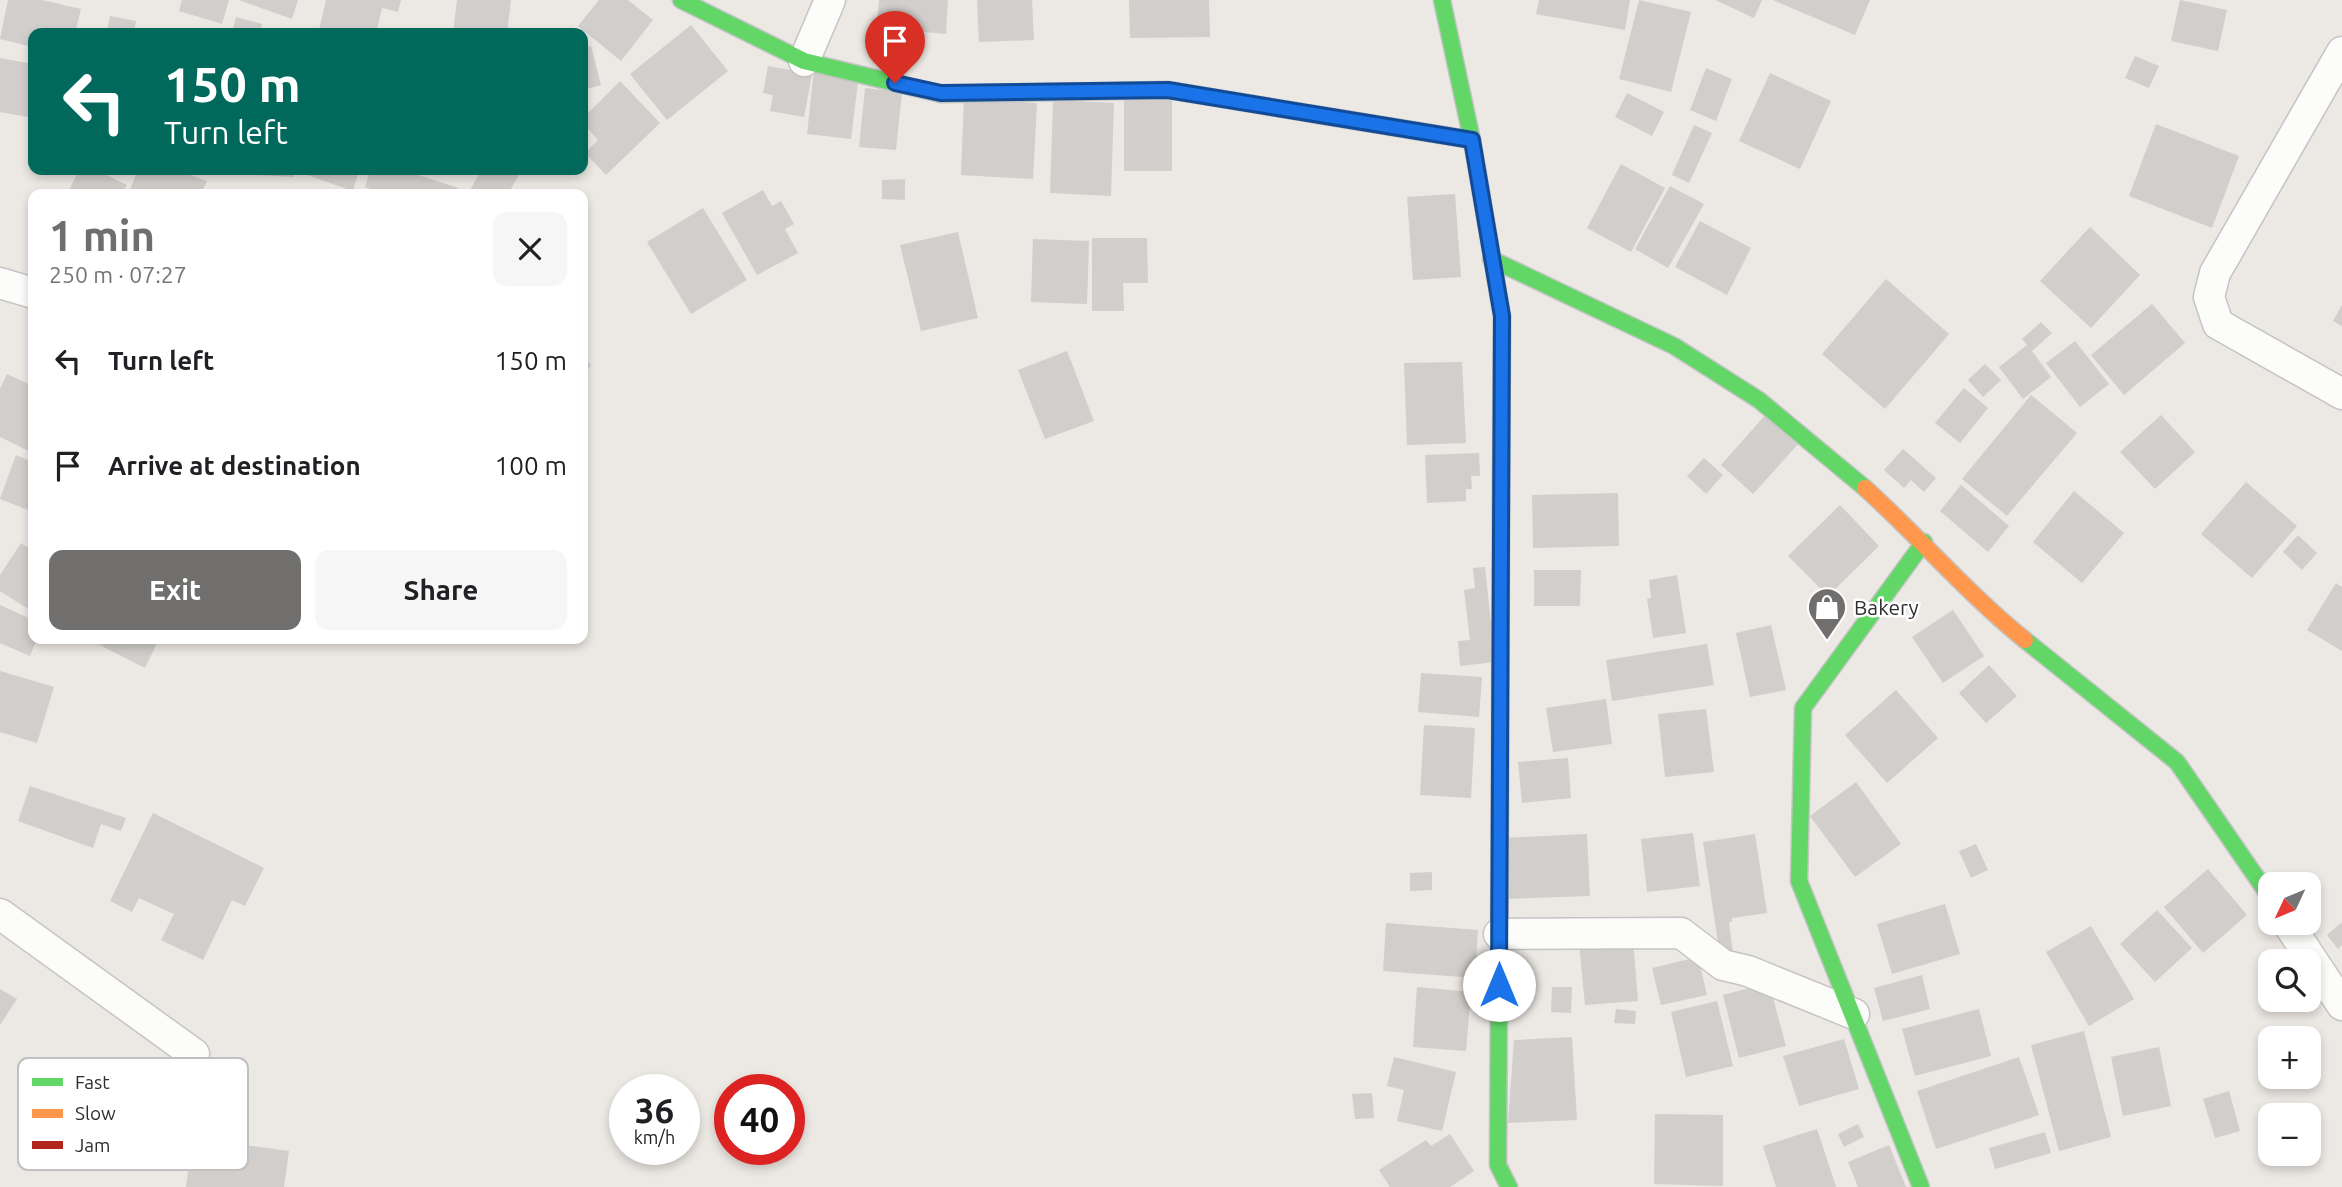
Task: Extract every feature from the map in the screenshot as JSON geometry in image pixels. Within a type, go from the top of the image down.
[{"type":"street","points":[[681,0],[804,61],[941,93],[1168,90],[1472,140]]},
{"type":"street","points":[[804,61],[830,0]]},
{"type":"street","points":[[1442,0],[1472,140],[1502,316],[1498,1164],[1509,1187]]},
{"type":"street","points":[[2342,52],[2215,273],[2209,297],[2218,324],[2342,394]]},
{"type":"street","points":[[1491,259],[1674,346],[1759,400],[1845,470],[1924,542],[1978,602],[2177,762],[2258,880]]},
{"type":"street","points":[[0,284],[28,292]]},
{"type":"street","points":[[1921,1187],[1799,881],[1803,708],[1924,542]]},
{"type":"street","points":[[0,914],[194,1054]]},
{"type":"street","points":[[1499,934],[1681,933],[1723,965],[1748,971],[1854,1014]]},
{"type":"street","points":[[2296,935],[2342,1004]]},
{"type":"building","points":[[8,0],[42,0],[81,9],[76,28],[28,28],[28,46],[0,39]]},
{"type":"building","points":[[182,0],[229,0],[222,24],[179,11]]},
{"type":"building","points":[[239,0],[298,0],[292,19]]},
{"type":"building","points":[[326,0],[401,0],[398,12],[382,8],[377,28],[319,28]]},
{"type":"building","points":[[457,0],[511,0],[508,28],[454,28]]},
{"type":"building","points":[[599,0],[628,0],[653,20],[621,61],[588,34],[588,28],[578,26]]},
{"type":"building","points":[[879,0],[948,0],[946,34],[877,28]]},
{"type":"building","points":[[977,0],[1032,0],[1034,40],[979,42]]},
{"type":"building","points":[[1129,0],[1209,0],[1210,37],[1130,38]]},
{"type":"building","points":[[1539,0],[1630,0],[1625,30],[1536,14]]},
{"type":"building","points":[[1639,0],[1691,12],[1671,92],[1619,79]]},
{"type":"building","points":[[1715,0],[1762,0],[1754,18]]},
{"type":"building","points":[[1773,0],[1870,0],[1855,35]]},
{"type":"building","points":[[2180,0],[2227,10],[2218,51],[2171,41]]},
{"type":"building","points":[[110,16],[136,21],[135,28],[108,28]]},
{"type":"building","points":[[236,17],[262,24],[261,28],[233,28]]},
{"type":"building","points":[[691,25],[728,71],[667,120],[630,74]]},
{"type":"building","points":[[591,46],[601,85],[588,89],[588,47]]},
{"type":"building","points":[[2135,56],[2159,66],[2149,88],[2125,78]]},
{"type":"building","points":[[0,58],[28,63],[28,117],[0,112]]},
{"type":"building","points":[[768,66],[812,74],[804,117],[770,111],[773,95],[763,93]]},
{"type":"building","points":[[1706,68],[1732,79],[1716,121],[1690,110]]},
{"type":"building","points":[[814,69],[859,74],[851,139],[807,134]]},
{"type":"building","points":[[1770,73],[1831,101],[1800,169],[1739,141]]},
{"type":"building","points":[[620,81],[660,123],[606,175],[588,156],[588,150],[598,140],[588,129],[588,113]]},
{"type":"building","points":[[865,88],[902,92],[896,150],[859,147]]},
{"type":"building","points":[[1627,93],[1664,112],[1652,136],[1615,117]]},
{"type":"building","points":[[1124,98],[1172,98],[1172,171],[1124,171]]},
{"type":"building","points":[[964,99],[1037,103],[1033,179],[961,175]]},
{"type":"building","points":[[1053,100],[1114,103],[1111,196],[1050,193]]},
{"type":"building","points":[[2156,124],[2239,156],[2212,228],[2129,196]]},
{"type":"building","points":[[1694,125],[1712,133],[1689,183],[1672,175]]},
{"type":"building","points":[[1621,164],[1665,188],[1631,252],[1587,228]]},
{"type":"building","points":[[76,175],[106,175],[127,185],[125,189],[70,189]]},
{"type":"building","points":[[136,175],[191,175],[207,181],[203,189],[130,189]]},
{"type":"building","points":[[253,175],[294,175],[294,177]]},
{"type":"building","points":[[307,175],[358,175],[354,189]]},
{"type":"building","points":[[369,175],[418,175],[458,188],[371,189],[365,187]]},
{"type":"building","points":[[478,175],[519,175],[511,189],[471,189]]},
{"type":"building","points":[[905,179],[905,200],[882,199],[882,180]]},
{"type":"building","points":[[1670,186],[1704,204],[1668,268],[1635,249]]},
{"type":"building","points":[[763,190],[772,206],[781,201],[794,224],[785,229],[798,253],[757,275],[722,213]]},
{"type":"building","points":[[1455,194],[1461,277],[1413,280],[1407,197]]},
{"type":"building","points":[[703,208],[747,280],[691,314],[647,242]]},
{"type":"building","points":[[1700,221],[1751,248],[1727,295],[1675,267]]},
{"type":"building","points":[[2090,227],[2140,275],[2091,328],[2040,281]]},
{"type":"building","points":[[958,232],[978,318],[921,331],[900,245]]},
{"type":"building","points":[[1092,238],[1147,238],[1148,283],[1123,283],[1124,311],[1092,311]]},
{"type":"building","points":[[1033,239],[1089,241],[1087,304],[1031,302]]},
{"type":"building","points":[[1886,279],[1949,334],[1885,409],[1822,354]]},
{"type":"building","points":[[2152,304],[2185,343],[2124,395],[2091,355]]},
{"type":"building","points":[[2342,305],[2342,326],[2333,321]]},
{"type":"building","points":[[2041,322],[2052,333],[2032,351],[2051,377],[2023,399],[1999,367],[2027,345],[2022,339]]},
{"type":"building","points":[[2075,341],[2109,384],[2080,407],[2046,363]]},
{"type":"building","points":[[1067,351],[1094,421],[1045,439],[1018,370]]},
{"type":"building","points":[[1462,362],[1466,443],[1407,445],[1404,363]]},
{"type":"building","points":[[1985,364],[2001,380],[1983,397],[1968,380]]},
{"type":"building","points":[[7,374],[28,384],[28,451],[0,437],[0,389]]},
{"type":"building","points":[[1964,388],[1988,408],[1960,443],[1935,423]]},
{"type":"building","points":[[2031,395],[2077,433],[2007,516],[1962,479]]},
{"type":"building","points":[[1767,413],[1800,442],[1753,494],[1721,465]]},
{"type":"building","points":[[2161,415],[2195,452],[2155,489],[2120,452]]},
{"type":"building","points":[[1903,449],[1936,478],[1924,492],[1911,480],[1904,488],[1884,470]]},
{"type":"building","points":[[1479,453],[1480,476],[1471,476],[1472,489],[1466,489],[1466,501],[1427,503],[1425,455]]},
{"type":"building","points":[[16,455],[28,460],[28,510],[0,499]]},
{"type":"building","points":[[1704,458],[1723,475],[1706,494],[1687,476]]},
{"type":"building","points":[[2246,482],[2297,526],[2252,578],[2201,534]]},
{"type":"building","points":[[1961,485],[2009,526],[1988,552],[1940,511]]},
{"type":"building","points":[[2074,491],[2124,533],[2082,583],[2033,542]]},
{"type":"building","points":[[1618,493],[1619,546],[1533,548],[1532,495]]},
{"type":"building","points":[[1840,505],[1879,546],[1828,596],[1788,556]]},
{"type":"building","points":[[2298,535],[2317,553],[2302,570],[2283,552]]},
{"type":"building","points":[[21,543],[28,548],[28,609],[0,591],[0,575]]},
{"type":"building","points":[[1485,567],[1495,662],[1460,666],[1458,641],[1470,640],[1464,590],[1475,588],[1473,568]]},
{"type":"building","points":[[1534,570],[1581,570],[1580,606],[1534,606]]},
{"type":"building","points":[[1677,575],[1686,633],[1653,638],[1647,599],[1651,598],[1649,580]]},
{"type":"building","points":[[2336,583],[2342,587],[2342,651],[2307,630]]},
{"type":"building","points":[[0,605],[28,618],[28,644],[35,644],[30,656],[0,643]]},
{"type":"building","points":[[1953,610],[1984,656],[1943,683],[1912,637]]},
{"type":"building","points":[[1771,625],[1786,690],[1750,697],[1736,633]]},
{"type":"building","points":[[98,644],[157,644],[145,668]]},
{"type":"building","points":[[1707,644],[1714,685],[1612,701],[1606,660]]},
{"type":"building","points":[[1989,665],[2017,696],[1986,723],[1959,693]]},
{"type":"building","points":[[0,671],[54,687],[37,743],[0,732]]},
{"type":"building","points":[[1421,673],[1482,677],[1479,717],[1418,712]]},
{"type":"building","points":[[1896,690],[1938,738],[1887,783],[1845,735]]},
{"type":"building","points":[[1606,699],[1612,744],[1553,752],[1546,708]]},
{"type":"building","points":[[1706,709],[1714,772],[1665,777],[1658,714]]},
{"type":"building","points":[[1424,725],[1475,728],[1471,798],[1420,795]]},
{"type":"building","points":[[1568,758],[1571,798],[1522,803],[1518,762]]},
{"type":"building","points":[[1856,782],[1901,844],[1855,877],[1810,816]]},
{"type":"building","points":[[30,786],[126,818],[121,831],[101,824],[93,848],[18,821]]},
{"type":"building","points":[[153,813],[264,868],[245,906],[232,900],[203,960],[161,940],[174,914],[139,898],[132,912],[110,901]]},
{"type":"building","points":[[1693,833],[1700,886],[1647,892],[1641,839]]},
{"type":"building","points":[[1587,834],[1590,896],[1504,899],[1501,838]]},
{"type":"building","points":[[1755,834],[1767,913],[1732,918],[1732,922],[1729,922],[1733,954],[1720,956],[1703,842]]},
{"type":"building","points":[[1976,844],[1988,870],[1971,878],[1959,851]]},
{"type":"building","points":[[2208,869],[2247,915],[2203,953],[2164,907]]},
{"type":"building","points":[[1432,872],[1432,890],[1410,891],[1410,873]]},
{"type":"building","points":[[1945,904],[1960,954],[1892,974],[1877,924]]},
{"type":"building","points":[[2157,910],[2192,948],[2155,982],[2120,944]]},
{"type":"building","points":[[2342,922],[2342,945],[2338,949],[2327,935]]},
{"type":"building","points":[[1386,923],[1478,930],[1475,978],[1383,971]]},
{"type":"building","points":[[2091,926],[2134,999],[2089,1026],[2046,952]]},
{"type":"building","points":[[1633,939],[1638,1001],[1585,1005],[1579,943]]},
{"type":"building","points":[[1698,957],[1707,995],[1661,1005],[1652,968]]},
{"type":"building","points":[[1922,975],[1930,1009],[1883,1021],[1874,988]]},
{"type":"building","points":[[1769,983],[1786,1046],[1739,1058],[1723,995]]},
{"type":"building","points":[[1417,987],[1471,992],[1466,1051],[1413,1047]]},
{"type":"building","points":[[1552,987],[1572,987],[1571,1013],[1551,1012]]},
{"type":"building","points":[[0,989],[17,999],[0,1025]]},
{"type":"building","points":[[1717,1001],[1733,1066],[1686,1077],[1671,1012]]},
{"type":"building","points":[[1616,1009],[1636,1011],[1635,1024],[1614,1023]]},
{"type":"building","points":[[1979,1009],[1991,1056],[1915,1076],[1902,1029]]},
{"type":"building","points":[[2084,1031],[2111,1137],[2059,1151],[2031,1045]]},
{"type":"building","points":[[1572,1037],[1577,1120],[1508,1123],[1514,1040]]},
{"type":"building","points":[[1844,1039],[1859,1089],[1799,1106],[1783,1056]]},
{"type":"building","points":[[2159,1047],[2171,1106],[2123,1116],[2111,1057]]},
{"type":"building","points":[[1394,1057],[1456,1072],[1442,1131],[1397,1121],[1404,1090],[1387,1086]]},
{"type":"building","points":[[2019,1057],[2039,1115],[1936,1149],[1917,1091]]},
{"type":"building","points":[[2229,1091],[2240,1131],[2215,1138],[2203,1099]]},
{"type":"building","points":[[1372,1093],[1374,1118],[1355,1119],[1352,1094]]},
{"type":"building","points":[[1655,1114],[1723,1115],[1723,1186],[1654,1184]]},
{"type":"building","points":[[1858,1124],[1864,1137],[1844,1147],[1838,1134]]},
{"type":"building","points":[[1817,1129],[1836,1187],[1776,1187],[1763,1146]]},
{"type":"building","points":[[2045,1132],[2051,1153],[1995,1169],[1989,1148]]},
{"type":"building","points":[[1450,1134],[1474,1171],[1450,1187],[1390,1187],[1379,1170],[1426,1140],[1431,1146]]},
{"type":"building","points":[[1889,1145],[1906,1187],[1858,1187],[1848,1162]]},
{"type":"building","points":[[248,1146],[289,1151],[284,1187],[186,1187],[188,1170],[248,1170]]},
{"type":"traffic: fast","points":[[681,0],[804,61],[941,94],[1168,90],[1313,114]]},
{"type":"traffic: fast","points":[[1442,0],[1472,140],[1502,316],[1501,485]]},
{"type":"traffic: fast","points":[[1491,259],[1674,346],[1759,400],[1865,488]]},
{"type":"traffic: fast","points":[[1921,1187],[1799,881],[1803,708],[1924,542]]},
{"type":"traffic: fast","points":[[2025,640],[2177,762],[2258,880]]},
{"type":"traffic: fast","points":[[1500,789],[1498,1165],[1509,1187]]},
{"type":"traffic: slow","points":[[1313,114],[1472,140]]},
{"type":"traffic: slow","points":[[1865,488],[1984,604],[2025,640]]},
{"type":"traffic: jam","points":[[1500,789],[1501,485]]},
{"type":"place","name":"Bakery","points":[[1827,641]]},
{"type":"route","points":[[895,83],[941,93],[1168,90],[1472,140],[1502,316],[1499,985]]}]
